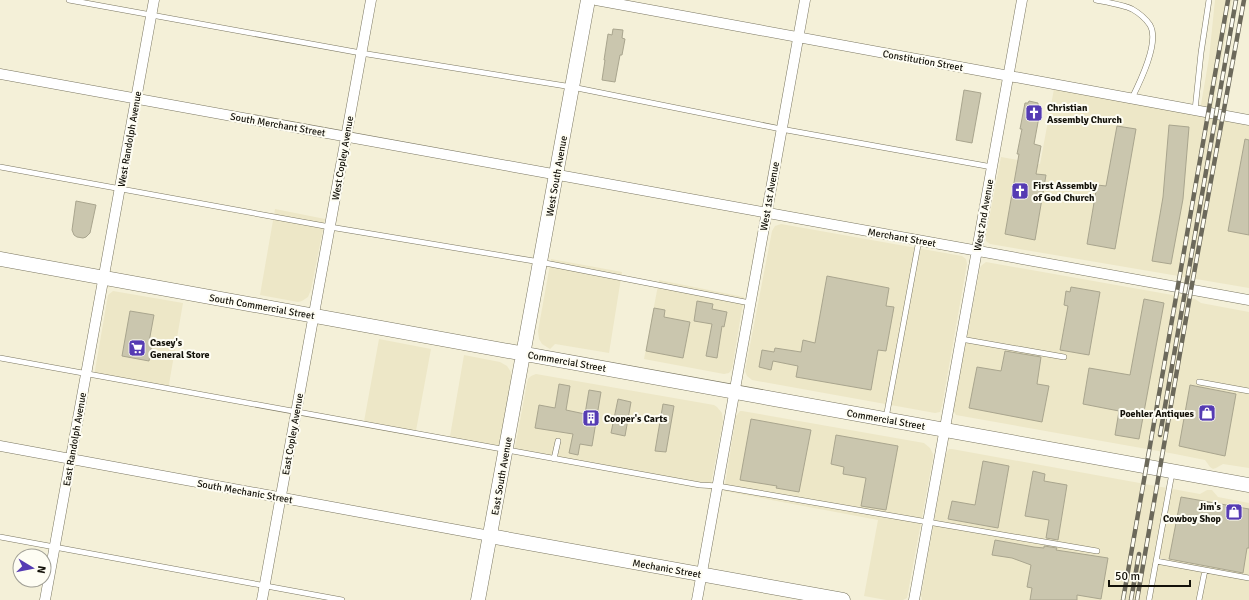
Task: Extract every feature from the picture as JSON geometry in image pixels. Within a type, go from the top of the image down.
[{"type":"main road","name":"West South Avenue","points":[[523,353],[588,0]]},
{"type":"main road","name":"South Commercial Street","points":[[0,259],[523,353]]},
{"type":"main road","name":"Commercial Street","points":[[523,353],[1249,485]]},
{"type":"main road","name":"East South Avenue","points":[[478,600],[523,353]]},
{"type":"main road","name":"Mechanic Street","points":[[490,536],[844,600]]},
{"type":"street","name":"West Randolph Avenue","points":[[104,277],[154,0]]},
{"type":"street","name":"West Copley Avenue","points":[[314,316],[371,0]]},
{"type":"street","name":"Constitution Street","points":[[596,0],[1249,120]]},
{"type":"street","name":"West 1st Avenue","points":[[697,600],[805,0]]},
{"type":"street","name":"West 2nd Avenue","points":[[914,600],[1022,0]]},
{"type":"street","name":"South Merchant Street","points":[[0,74],[556,174]]},
{"type":"street","name":"Merchant Street","points":[[556,174],[1249,300]]},
{"type":"street","name":"East Randolph Avenue","points":[[45,600],[104,277]]},
{"type":"street","name":"East Copley Avenue","points":[[262,600],[314,316]]},
{"type":"street","name":"South Mechanic Street","points":[[0,446],[490,536]]},
{"type":"lane","points":[[69,0],[361,53],[572,87],[781,129],[992,167]]},
{"type":"lane","points":[[1096,0],[1131,8],[1144,18],[1151,26],[1153,44],[1141,80],[1132,98]]},
{"type":"lane","points":[[1195,110],[1201,53],[1209,0]]},
{"type":"lane","points":[[0,167],[330,227],[540,262],[750,303]]},
{"type":"lane","points":[[886,419],[918,240]]},
{"type":"lane","points":[[961,339],[1064,357]]},
{"type":"lane","points":[[0,358],[700,485],[718,486],[1097,551]]},
{"type":"lane","points":[[1199,382],[1249,391]]},
{"type":"lane","points":[[554,459],[558,441]]},
{"type":"lane","points":[[1149,600],[1173,471]]},
{"type":"lane","points":[[0,538],[342,600]]},
{"type":"lane","points":[[1156,561],[1249,578]]},
{"type":"lane","points":[[1199,600],[1205,570]]},
{"type":"shaded area","points":[[1215,0],[1232,0],[1211,118],[1249,126],[1249,288],[990,244],[986,241],[1001,157],[1040,164],[1054,89],[1199,116],[1209,58]]},
{"type":"shaded area","points":[[275,209],[325,219],[311,290],[308,297],[302,301],[298,302],[260,295]]},
{"type":"shaded area","points":[[781,224],[962,256],[966,259],[967,264],[940,412],[935,413],[752,380],[747,376],[745,371],[772,231],[775,226]]},
{"type":"shaded area","points":[[551,259],[622,272],[609,353],[555,344],[550,349],[542,344],[539,339],[538,331]]},
{"type":"shaded area","points":[[986,262],[1195,299],[1201,303],[1249,312],[1249,468],[1223,464],[1213,469],[1205,460],[956,415],[953,410],[980,268]]},
{"type":"shaded area","points":[[659,280],[744,297],[732,369],[729,373],[724,374],[644,359]]},
{"type":"shaded area","points":[[113,291],[183,303],[168,390],[94,376],[108,295]]},
{"type":"shaded area","points":[[379,339],[431,349],[415,436],[363,427]]},
{"type":"shaded area","points":[[464,355],[500,362],[507,366],[511,372],[511,380],[498,451],[449,442]]},
{"type":"shaded area","points":[[536,374],[714,405],[722,413],[723,421],[710,489],[514,453],[528,379]]},
{"type":"shaded area","points":[[740,411],[924,443],[930,448],[933,458],[907,598],[903,600],[886,600],[864,596],[878,520],[724,491],[736,416]]},
{"type":"shaded area","points":[[949,449],[1200,494],[1207,490],[1212,490],[1218,497],[1249,503],[1249,600],[922,600],[921,595],[946,454]]},
{"type":"building","points":[[613,29],[623,30],[622,38],[625,39],[622,55],[620,55],[615,82],[602,80],[608,34],[612,35]]},
{"type":"building","points":[[964,90],[981,93],[972,143],[956,140]]},
{"type":"building","points":[[1029,101],[1038,103],[1038,105],[1041,106],[1034,144],[1041,146],[1036,174],[1046,175],[1035,240],[1005,234],[1019,154],[1017,154],[1022,129],[1020,129],[1025,103],[1028,103]]},
{"type":"building","points":[[1169,125],[1189,127],[1183,199],[1171,264],[1152,261],[1163,197]]},
{"type":"building","points":[[1117,126],[1136,129],[1115,249],[1087,244],[1097,185],[1106,186]]},
{"type":"building","points":[[1245,139],[1249,140],[1249,235],[1228,231]]},
{"type":"building","points":[[76,201],[96,205],[90,233],[83,238],[74,235],[72,230]]},
{"type":"building","points":[[827,276],[889,288],[886,306],[894,307],[886,351],[878,350],[871,390],[796,377],[798,366],[773,361],[771,370],[759,367],[762,350],[774,352],[775,348],[801,352],[803,340],[815,343]]},
{"type":"building","points":[[1071,287],[1100,292],[1089,355],[1060,350],[1068,306],[1064,305],[1066,291],[1070,292]]},
{"type":"building","points":[[1144,299],[1164,303],[1139,439],[1115,435],[1119,411],[1083,404],[1089,368],[1130,375]]},
{"type":"building","points":[[697,301],[713,304],[712,309],[727,312],[724,327],[722,326],[717,358],[706,356],[712,324],[694,321]]},
{"type":"building","points":[[654,308],[665,310],[664,317],[690,322],[683,358],[646,351]]},
{"type":"building","points":[[130,311],[154,315],[149,342],[152,343],[149,361],[122,356]]},
{"type":"building","points":[[1005,351],[1041,357],[1037,384],[1049,386],[1042,422],[969,408],[977,367],[1001,371]]},
{"type":"building","points":[[559,384],[570,386],[566,410],[585,414],[589,390],[601,392],[592,446],[580,444],[578,455],[569,453],[573,434],[535,428],[539,405],[555,408]]},
{"type":"building","points":[[1190,385],[1236,394],[1225,456],[1179,446]]},
{"type":"building","points":[[618,399],[631,402],[625,436],[611,433]]},
{"type":"building","points":[[663,404],[674,406],[666,452],[655,451]]},
{"type":"building","points":[[751,419],[811,430],[799,492],[776,488],[777,486],[740,480]]},
{"type":"building","points":[[836,435],[898,446],[886,510],[861,506],[866,478],[843,474],[844,467],[831,464]]},
{"type":"building","points":[[983,461],[1009,466],[998,528],[948,519],[952,501],[975,505]]},
{"type":"building","points":[[1033,471],[1045,474],[1044,481],[1067,485],[1058,540],[1046,538],[1049,520],[1025,516]]},
{"type":"building","points":[[1181,497],[1249,509],[1249,548],[1247,548],[1243,573],[1169,559]]},
{"type":"building","points":[[995,540],[1034,547],[1044,548],[1044,546],[1057,548],[1056,550],[1108,558],[1101,599],[1077,595],[1077,600],[1030,600],[1032,588],[1027,587],[1031,565],[1012,558],[992,555]]},
{"type":"railway","points":[[1123,600],[1228,0]]},
{"type":"railway","points":[[1160,435],[1236,0]]},
{"type":"railway","points":[[1137,600],[1191,290],[1244,0]]},
{"type":"railway","points":[[1131,600],[1139,554]]},
{"type":"place","name":"Christian Assembly Church","points":[[1034,113]]},
{"type":"place","name":"First Assembly of God Church","points":[[1020,191]]},
{"type":"place","name":"Casey's General Store","points":[[137,348]]},
{"type":"place","name":"Poehler Antiques","points":[[1207,413]]},
{"type":"place","name":"Cooper's Carts","points":[[591,418]]},
{"type":"place","name":"Jim's Cowboy Shop","points":[[1234,512]]}]
